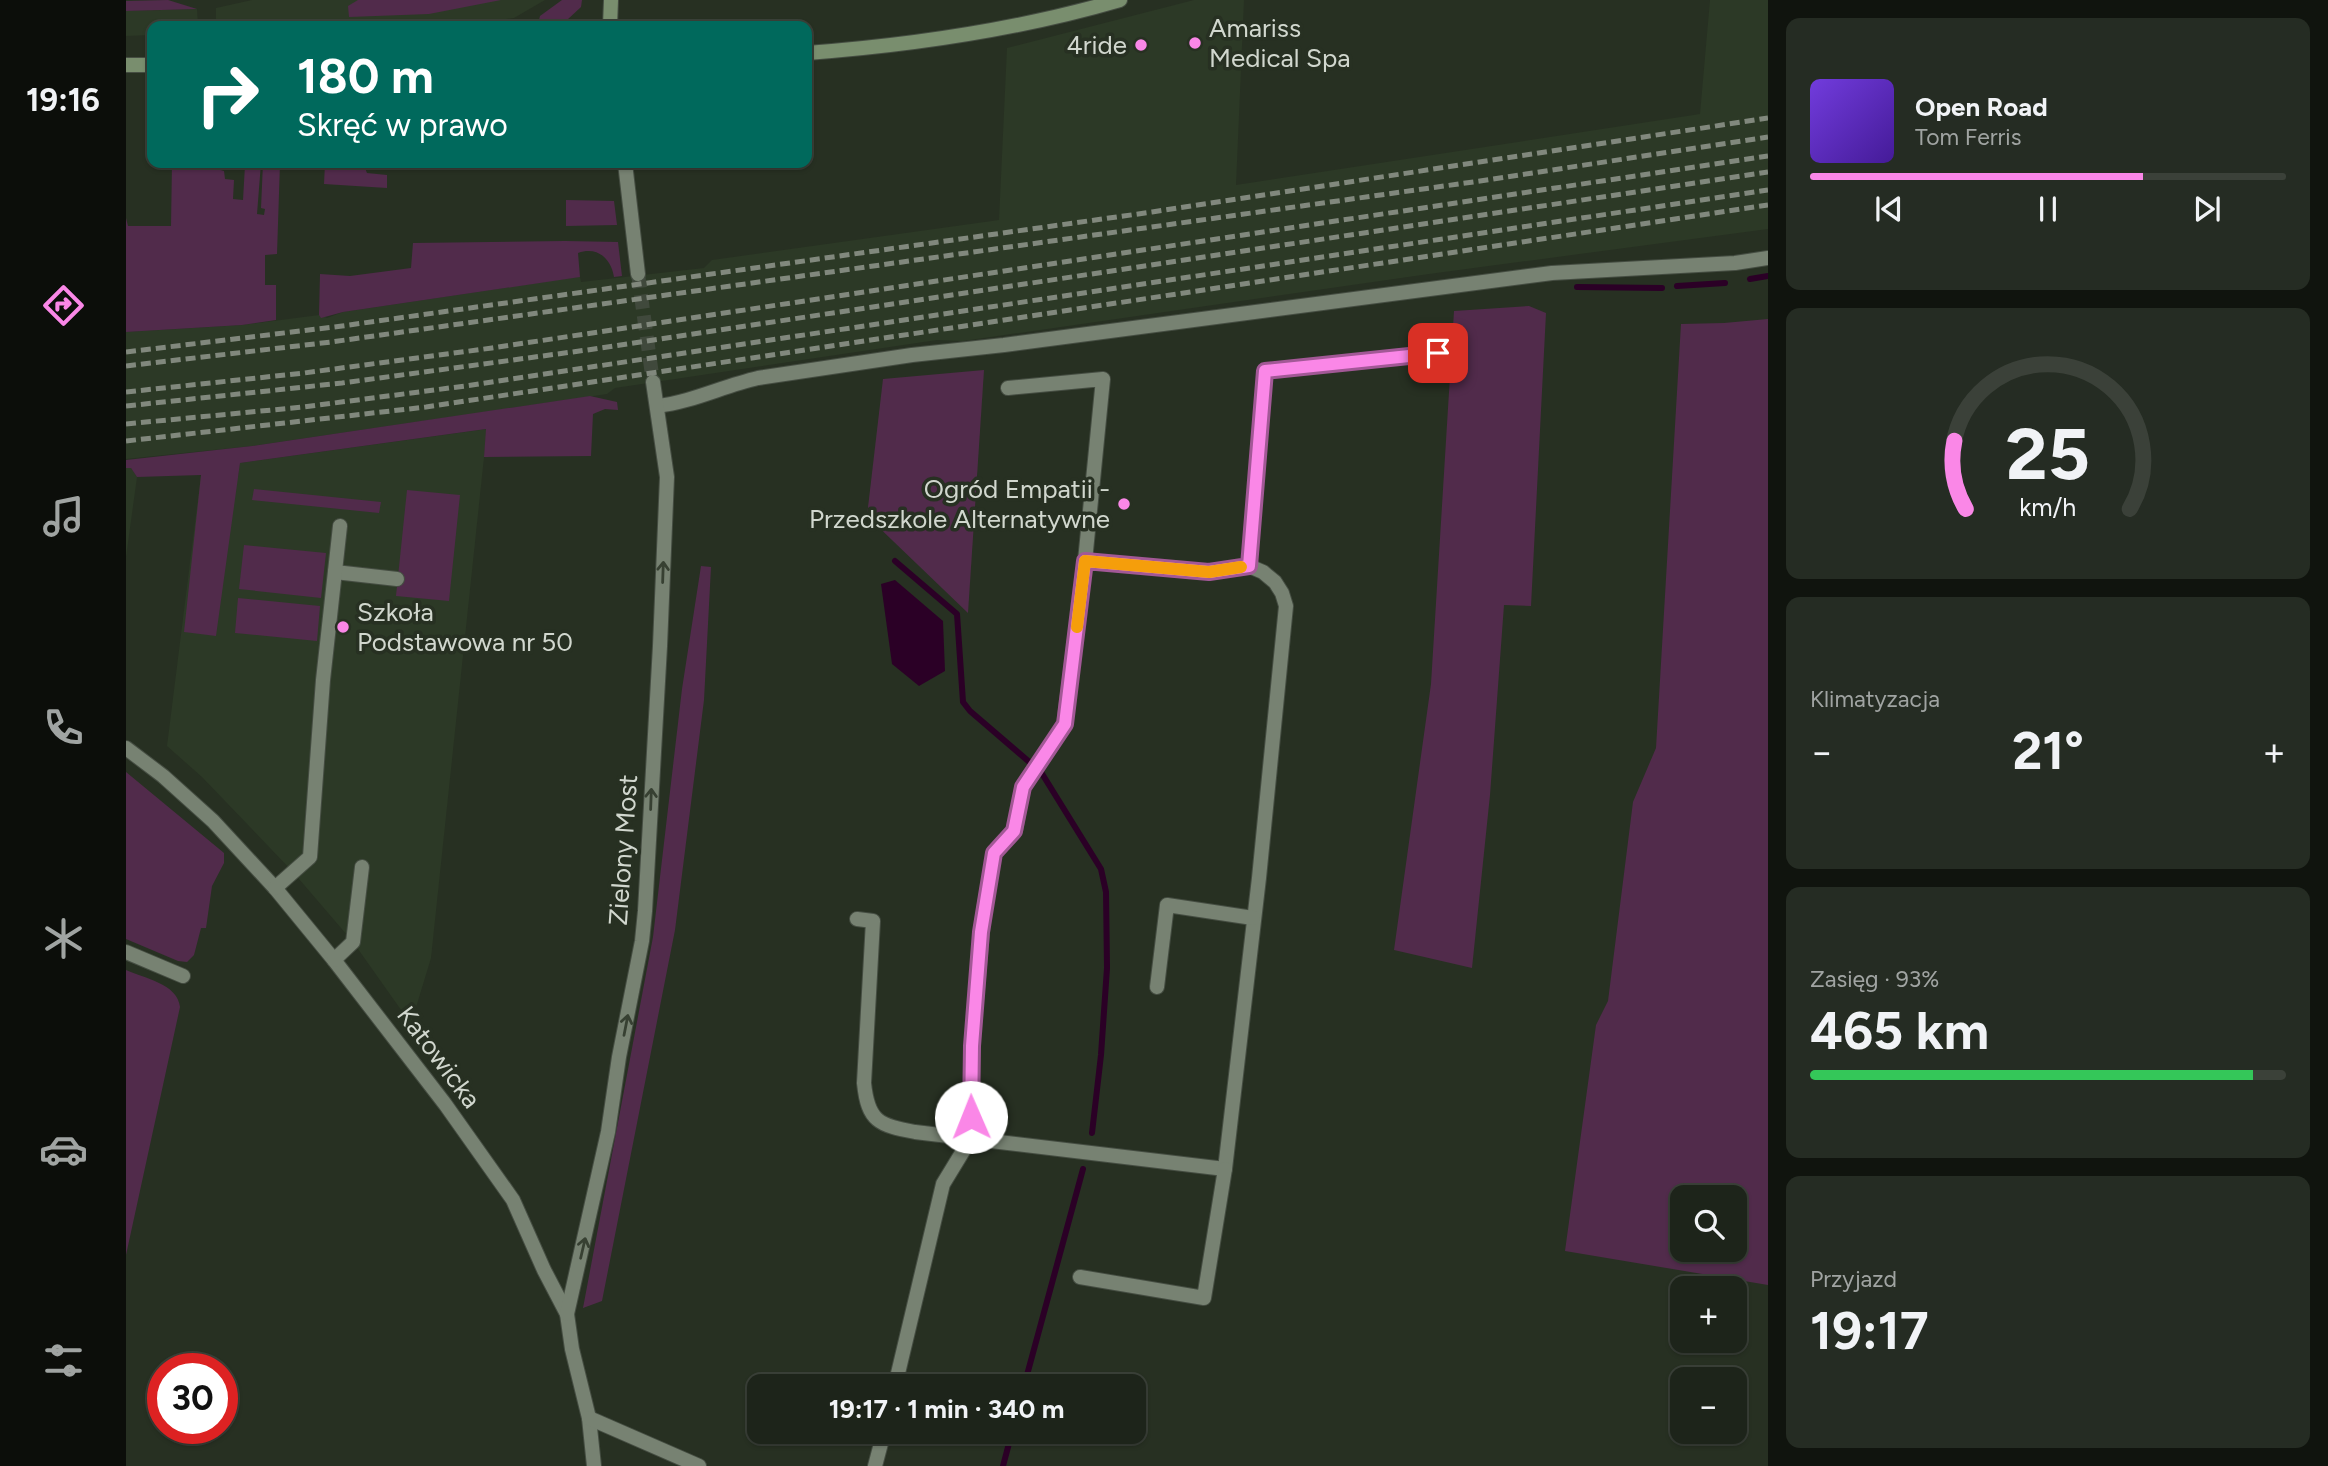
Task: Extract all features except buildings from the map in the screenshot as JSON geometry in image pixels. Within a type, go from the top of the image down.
[{"type":"street","points":[[610,21],[611,0]]},
{"type":"street","points":[[812,53],[905,45],[963,36],[1120,0]]},
{"type":"street","points":[[126,65],[147,65]]},
{"type":"street","points":[[626,168],[638,274]]},
{"type":"street","points":[[657,406],[686,402],[758,378],[912,355],[1552,273],[1735,263],[1768,258]]},
{"type":"street","points":[[1249,566],[1265,371],[1438,353]]},
{"type":"street","points":[[898,1374],[943,1184],[971,1138],[971,1052],[984,910],[994,853],[1014,831],[1023,787],[1065,724],[1085,561],[1103,379],[1008,388]]},
{"type":"street","name":"Zielony Most","points":[[567,1314],[608,1132],[643,931],[666,488],[665,453],[653,382]]},
{"type":"street","points":[[275,888],[310,857],[316,759],[340,526]]},
{"type":"street","points":[[1080,1277],[1204,1298],[1224,1169],[1286,606],[1275,582],[1263,572],[1249,566],[1209,572],[1085,561]]},
{"type":"street","points":[[335,572],[397,579]]},
{"type":"street","name":"Katowicka","points":[[126,748],[163,776],[213,821],[275,888],[445,1104],[513,1200],[567,1314],[572,1349],[589,1418],[594,1466]]},
{"type":"street","points":[[334,960],[353,942],[362,867]]},
{"type":"street","points":[[1157,987],[1167,905],[1253,918]]},
{"type":"street","points":[[857,919],[873,921],[863,1083],[872,1114],[885,1126],[1224,1169]]},
{"type":"street","points":[[126,952],[183,976]]},
{"type":"street","points":[[589,1418],[699,1466]]},
{"type":"street","points":[[875,1466],[881,1444]]},
{"type":"shaded area","points":[[168,0],[197,9],[126,11],[126,1]]},
{"type":"shaded area","points":[[252,0],[545,0],[514,18],[491,21],[216,21],[216,8]]},
{"type":"shaded area","points":[[358,0],[501,0],[429,14],[349,17],[348,6]]},
{"type":"shaded area","points":[[562,0],[582,0],[581,7],[567,20],[539,20],[540,16]]},
{"type":"shaded area","points":[[1194,0],[1244,0],[1236,185],[1700,114],[1710,0],[1768,0],[1768,229],[1429,274],[963,341],[937,340],[615,388],[607,394],[252,446],[126,459],[126,332],[242,325],[319,315],[327,318],[343,312],[577,277],[580,277],[581,282],[704,268],[712,260],[999,220],[1007,48]]},
{"type":"shaded area","points":[[197,9],[198,21],[147,21],[147,35],[126,36],[126,11]]},
{"type":"shaded area","points":[[172,168],[213,168],[224,171],[225,179],[234,180],[233,199],[243,200],[245,168],[261,168],[257,214],[264,215],[265,209],[261,208],[263,168],[280,168],[277,254],[265,255],[265,285],[276,285],[276,320],[242,325],[126,332],[126,218],[128,226],[171,226]]},
{"type":"shaded area","points":[[325,168],[365,168],[367,173],[387,175],[387,188],[324,184]]},
{"type":"shaded area","points":[[566,200],[614,201],[617,225],[566,226]]},
{"type":"shaded area","points":[[618,242],[622,276],[614,277],[610,264],[602,255],[585,251],[578,253],[580,277],[343,312],[321,318],[319,315],[320,274],[350,276],[411,268],[413,243]]},
{"type":"shaded area","points":[[1529,306],[1546,313],[1531,606],[1504,605],[1490,795],[1472,968],[1394,950],[1431,684],[1454,311]]},
{"type":"shaded area","points":[[1768,319],[1768,1285],[1747,1281],[1747,1276],[1714,1276],[1565,1251],[1596,1025],[1608,1001],[1633,802],[1656,748],[1681,324]]},
{"type":"shaded area","points":[[984,370],[968,613],[867,516],[883,379]]},
{"type":"shaded area","points":[[590,396],[617,402],[618,410],[605,409],[593,414],[591,456],[484,457],[486,429],[240,463],[216,636],[184,632],[201,475],[137,477],[131,468],[126,468],[126,460],[252,446]]},
{"type":"shaded area","name":"Szkoła Podstawowa nr 50","points":[[487,429],[431,958],[411,1024],[353,942],[293,872],[202,777],[167,746],[201,475],[238,477],[240,463]]},
{"type":"shaded area","points":[[126,468],[131,468],[137,477],[126,557]]},
{"type":"shaded area","points":[[254,489],[381,502],[379,513],[252,500]]},
{"type":"shaded area","points":[[407,490],[460,495],[449,601],[396,596]]},
{"type":"shaded area","points":[[244,545],[326,553],[321,598],[239,589]]},
{"type":"shaded area","points":[[701,566],[711,567],[704,700],[675,930],[602,1301],[583,1308],[653,937],[682,689]]},
{"type":"shaded area","points":[[895,580],[943,621],[945,671],[919,686],[892,664],[881,584]]},
{"type":"shaded area","points":[[238,598],[320,606],[317,641],[235,633]]},
{"type":"shaded area","points":[[126,772],[224,853],[224,863],[212,886],[206,928],[201,928],[194,955],[187,962],[178,961],[126,939]]},
{"type":"shaded area","points":[[126,970],[167,987],[178,999],[180,1007],[126,1255]]},
{"type":"waterway","points":[[1750,279],[1768,276]]},
{"type":"waterway","points":[[1677,286],[1725,283]]},
{"type":"waterway","points":[[1577,287],[1662,288]]},
{"type":"waterway","points":[[895,561],[957,614],[963,702],[1041,772],[1101,869],[1106,892],[1107,968],[1092,1133]]},
{"type":"waterway","points":[[1027,1374],[1083,1169]]},
{"type":"waterway","points":[[1003,1466],[1009,1444]]},
{"type":"tunnel","points":[[638,274],[653,382]]},
{"type":"railway","points":[[126,352],[342,326],[1152,212],[1768,118]]},
{"type":"railway","points":[[126,366],[331,342],[1480,181],[1768,137]]},
{"type":"railway","points":[[126,392],[304,373],[492,348],[1768,156]]},
{"type":"railway","points":[[126,406],[342,383],[587,350],[1768,172]]},
{"type":"railway","points":[[126,424],[303,407],[465,386],[1768,190]]},
{"type":"railway","points":[[126,441],[426,407],[1768,205]]},
{"type":"slow traffic","points":[[1077,627],[1085,561],[1209,572],[1241,567]]},
{"type":"place","name":"Amariss Medical Spa","points":[[1195,43]]},
{"type":"place","name":"4ride","points":[[1141,45]]},
{"type":"place","name":"Ogród Empatii - Przedszkole Alternatywne","points":[[1124,504]]},
{"type":"place","name":"Szkoła Podstawowa nr 50","points":[[343,627]]},
{"type":"route","points":[[971,1117],[972,1046],[981,932],[994,853],[1014,831],[1023,787],[1031,771],[1049,750],[1065,724],[1085,561],[1209,572],[1249,566],[1265,371],[1438,353]]}]
